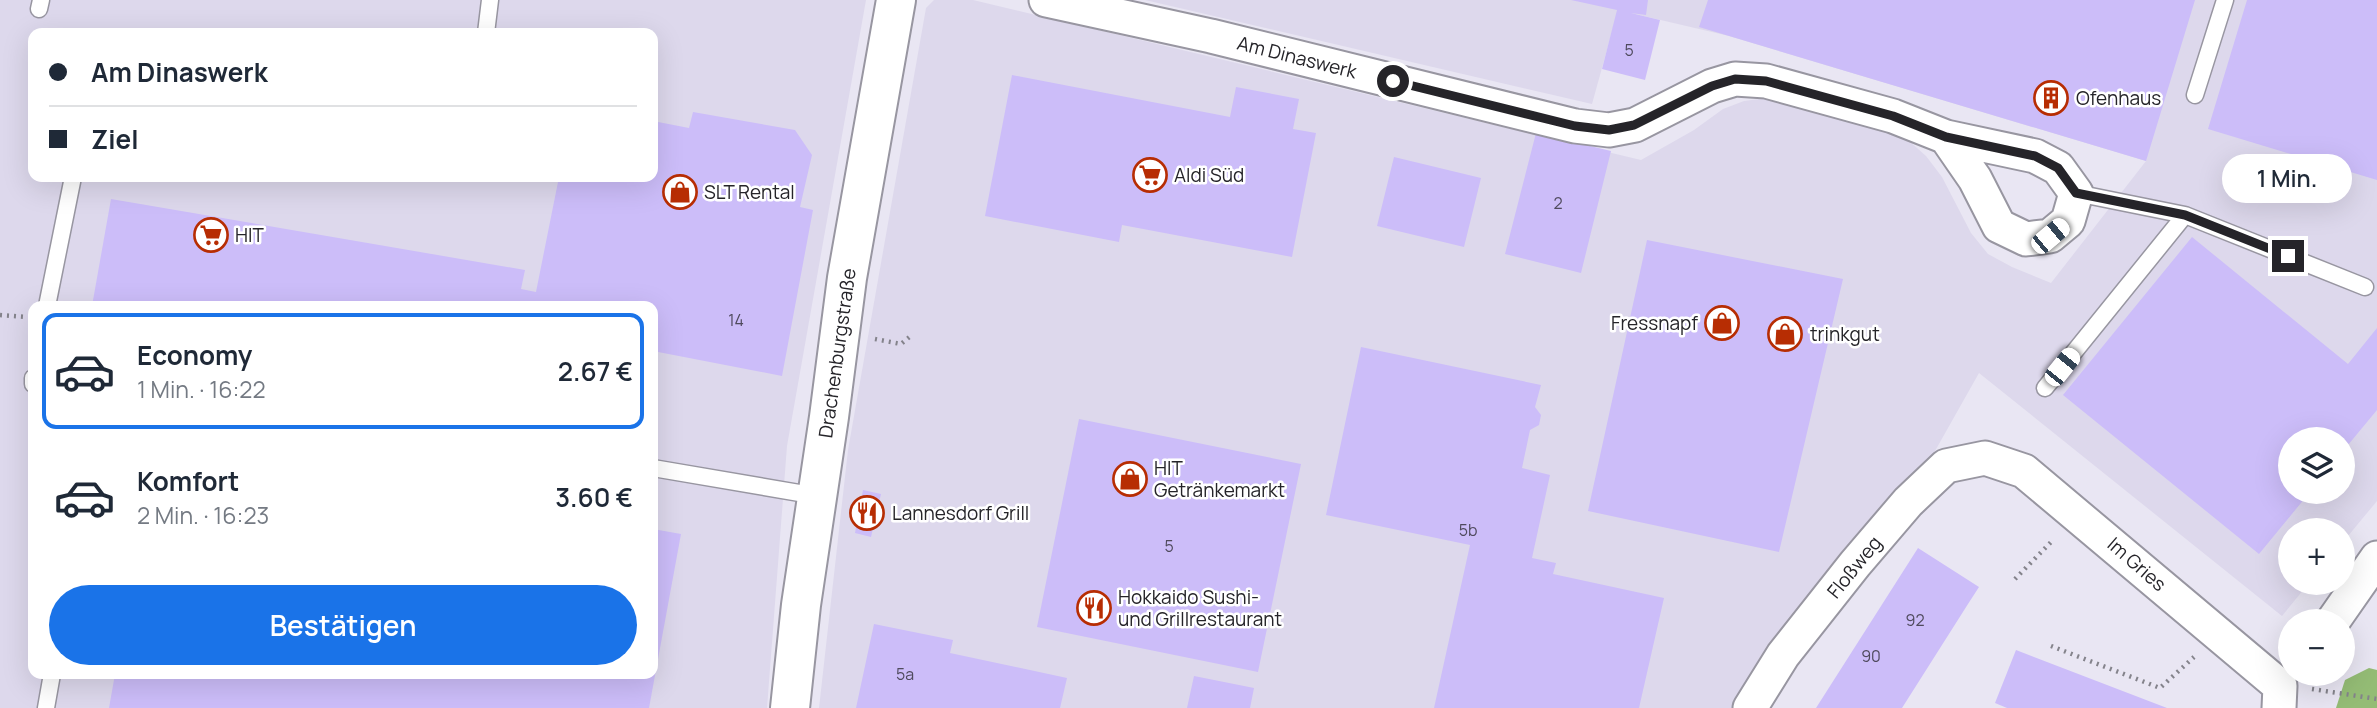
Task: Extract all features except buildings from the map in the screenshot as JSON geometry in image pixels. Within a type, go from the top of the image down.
[{"type":"street","name":"Drachenburgstraße","points":[[790,708],[801,605],[847,278],[896,0]]},
{"type":"street","name":"Am Dinaswerk","points":[[1046,0],[1211,36],[1575,126],[1609,130],[1634,125],[1712,86],[1735,79],[1766,81],[1893,116],[1946,137],[2035,156],[2058,168],[2076,193]]},
{"type":"street","points":[[1946,137],[1975,179],[1999,226],[2026,239],[2050,236],[2068,221],[2076,193]]},
{"type":"street","name":"Im Gries","points":[[1985,458],[2024,471],[2283,689]]},
{"type":"street","name":"Floßweg","points":[[1750,708],[1783,655],[1855,564],[1909,502],[1946,466],[1985,458]]},
{"type":"street","points":[[2341,609],[2377,558]]},
{"type":"lane","points":[[487,28],[490,0]]},
{"type":"lane","points":[[2195,95],[2225,0]]},
{"type":"lane","points":[[48,301],[72,182]]},
{"type":"lane","points":[[2076,193],[2185,215],[2365,287]]},
{"type":"lane","points":[[2045,388],[2185,215]]},
{"type":"lane","points":[[658,469],[817,496]]},
{"type":"lane","points":[[46,708],[51,679]]},
{"type":"path","points":[[0,314],[28,317]]},
{"type":"path","points":[[2015,579],[2078,514]]},
{"type":"path","points":[[2050,646],[2160,688],[2218,636]]},
{"type":"path","points":[[2283,689],[2377,699]]},
{"type":"shaded area","points":[[0,0],[866,0],[787,446],[767,708],[0,708]]},
{"type":"shaded area","points":[[934,0],[973,0],[1641,160],[1694,130],[1723,109],[1744,101],[1767,98],[1894,132],[1908,140],[1926,156],[1942,177],[1971,233],[1988,254],[2051,283],[2146,161],[1729,36],[1618,10],[1592,104],[1145,0],[2377,0],[2377,501],[2355,528],[2355,518],[2278,518],[2278,595],[2299,595],[2288,609],[2278,609],[2278,613],[1979,373],[1935,451],[1777,642],[1735,708],[819,708],[848,450],[926,8]]},
{"type":"green space","points":[[2369,668],[2377,670],[2377,708],[2336,708],[2343,686],[2355,686],[2355,675]]},
{"type":"place","name":"Ofenhaus","points":[[2051,98]]},
{"type":"place","name":"Aldi Süd","points":[[1150,175]]},
{"type":"place","name":"SLT Rental","points":[[680,192]]},
{"type":"place","name":"HIT","points":[[211,235]]},
{"type":"place","name":"Fressnapf","points":[[1722,323]]},
{"type":"place","name":"trinkgut","points":[[1785,334]]},
{"type":"place","name":"HIT Getränkemarkt","points":[[1130,479]]},
{"type":"place","name":"Lannesdorf Grill","points":[[867,513]]},
{"type":"place","name":"Hokkaido Sushi- und Grillrestaurant","points":[[1094,608]]},
{"type":"route","points":[[1393,81],[1575,126],[1609,130],[1634,125],[1712,86],[1735,79],[1766,81],[1893,116],[1946,137],[2035,156],[2058,168],[2076,193],[2185,215],[2288,256]]}]
